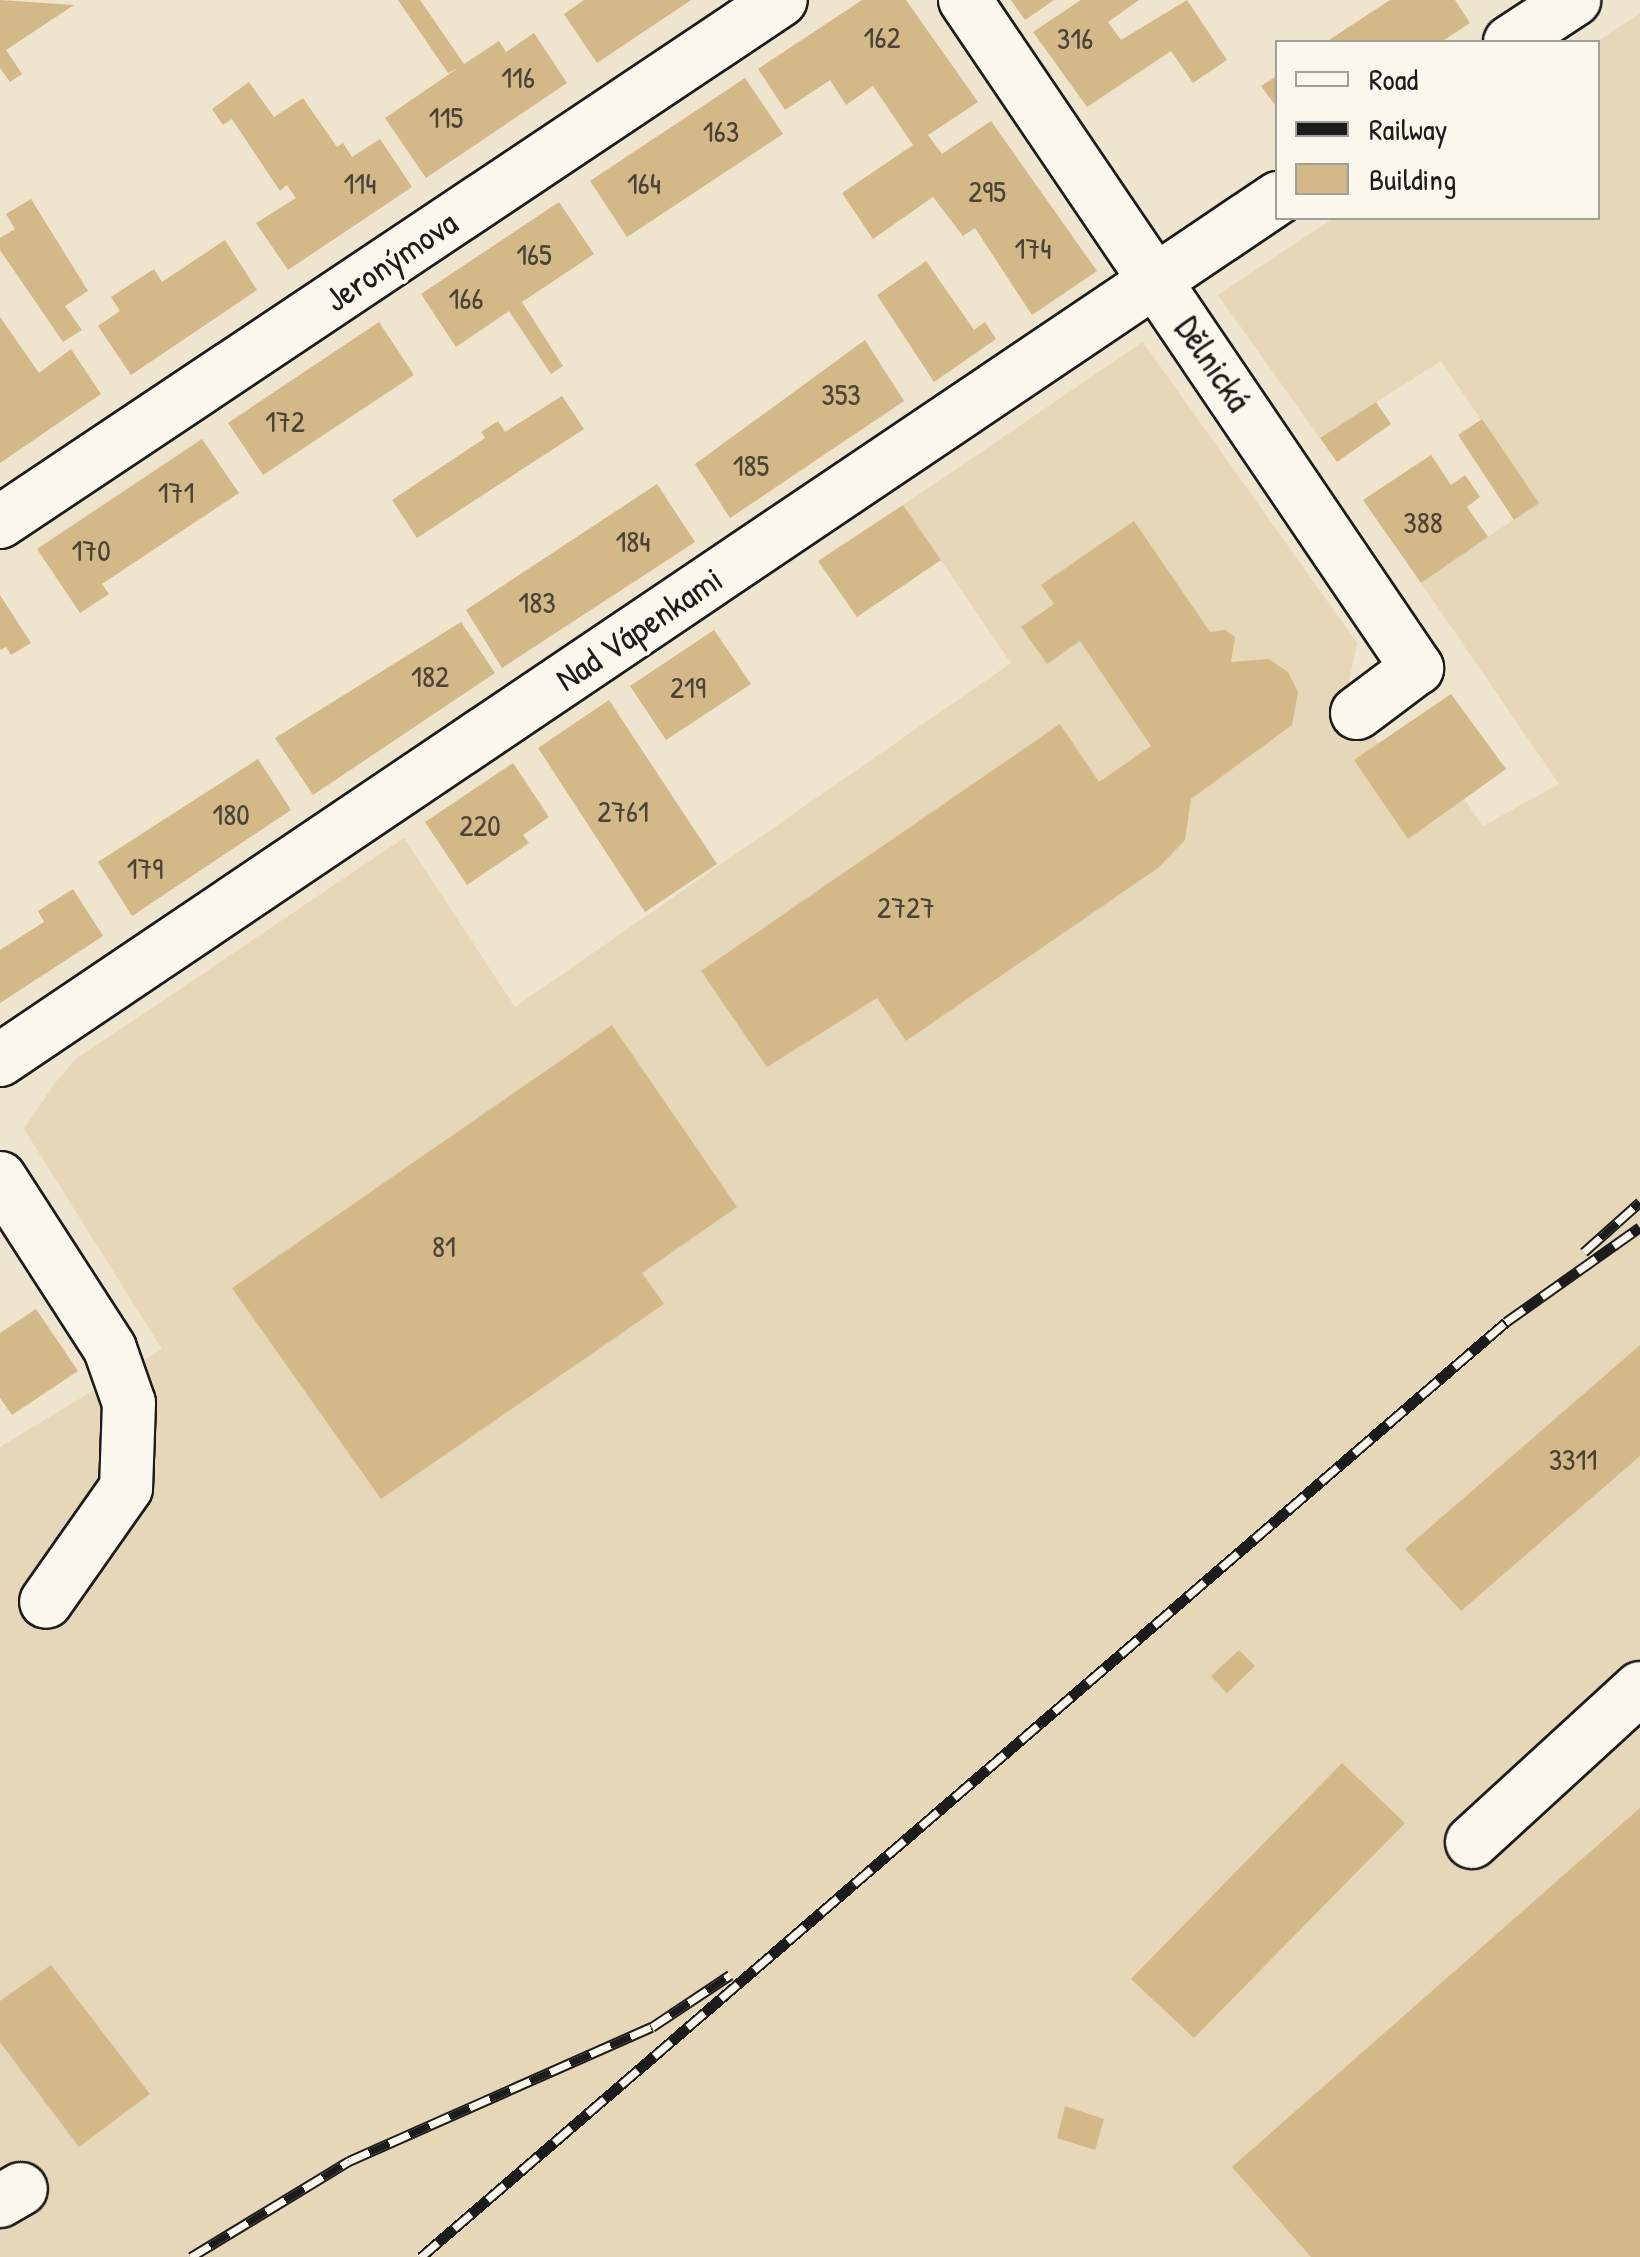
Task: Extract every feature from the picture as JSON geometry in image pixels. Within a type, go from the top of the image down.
[{"type":"street","name":"Jeronýmova","points":[[0,522],[781,0]]},
{"type":"street","name":"Dělnická","points":[[964,0],[1417,668],[1357,713]]},
{"type":"street","points":[[1513,40],[1574,0]]},
{"type":"street","name":"Nad Vápenkami","points":[[0,1060],[1275,200]]},
{"type":"street","points":[[0,1178],[110,1349],[129,1403],[126,1488],[46,1602]]},
{"type":"street","points":[[1472,1842],[1640,1688]]},
{"type":"shaded area","points":[[1640,13],[1640,2257],[0,2257],[0,1447],[162,1349],[24,1129],[55,1083],[76,1059],[404,838],[515,1007],[1011,663],[903,505],[1143,342],[1357,643],[1346,695],[1392,763],[1424,742],[1483,826],[1559,784],[1421,583],[1538,503],[1441,361],[1320,438],[1218,295],[1331,220],[1600,220],[1599,40]]},
{"type":"building","points":[[0,0],[74,5],[6,50],[22,74],[10,82],[0,68]]},
{"type":"building","points":[[398,0],[420,0],[464,64],[499,41],[506,52],[534,33],[567,83],[426,178],[385,118],[458,68],[448,73]]},
{"type":"building","points":[[584,0],[691,0],[597,63],[564,14]]},
{"type":"building","points":[[862,0],[906,0],[978,102],[928,135],[942,154],[991,121],[1097,271],[1032,315],[975,228],[963,236],[933,197],[873,239],[842,193],[913,145],[873,86],[846,105],[830,80],[785,110],[758,69]]},
{"type":"building","points":[[1011,0],[1054,0],[1025,20]]},
{"type":"building","points":[[1081,0],[1139,0],[1108,22],[1121,40],[1187,0],[1227,60],[1193,83],[1171,51],[1087,107],[1033,32]]},
{"type":"building","points":[[1390,0],[1455,0],[1470,23],[1444,40],[1329,40]]},
{"type":"building","points":[[1275,77],[1275,105],[1261,86]]},
{"type":"building","points":[[745,78],[783,134],[627,237],[590,181]]},
{"type":"building","points":[[249,82],[274,117],[303,98],[337,147],[343,143],[352,157],[380,139],[412,187],[288,270],[256,223],[296,198],[287,185],[280,191],[232,119],[223,125],[212,109]]},
{"type":"building","points":[[31,199],[88,291],[65,306],[82,330],[63,342],[0,250],[0,238],[15,229],[6,214]]},
{"type":"building","points":[[559,202],[594,254],[522,302],[563,366],[551,374],[509,311],[456,347],[421,294]]},
{"type":"building","points":[[225,240],[257,290],[131,375],[98,326],[120,311],[111,297],[154,269],[162,282]]},
{"type":"building","points":[[926,261],[974,330],[985,322],[996,339],[934,382],[877,295]]},
{"type":"building","points":[[0,317],[39,373],[71,349],[101,394],[0,463]]},
{"type":"building","points":[[379,322],[414,375],[263,475],[228,423]]},
{"type":"building","points":[[865,340],[904,401],[730,518],[695,464]]},
{"type":"building","points":[[562,396],[584,429],[417,538],[392,500],[485,438],[481,432],[498,421],[505,432]]},
{"type":"building","points":[[1376,402],[1391,424],[1337,462],[1320,438]]},
{"type":"building","points":[[1482,419],[1539,503],[1514,520],[1458,435]]},
{"type":"building","points":[[202,439],[239,493],[102,584],[109,594],[80,613],[37,549]]},
{"type":"building","points":[[1431,455],[1451,485],[1465,475],[1480,497],[1467,507],[1488,537],[1421,583],[1363,500]]},
{"type":"building","points":[[657,484],[695,542],[502,668],[466,610]]},
{"type":"building","points":[[903,505],[941,560],[857,617],[818,561]]},
{"type":"building","points":[[1134,521],[1210,632],[1225,630],[1235,637],[1231,662],[1269,659],[1288,672],[1298,692],[1292,725],[1191,799],[1185,840],[1158,868],[906,1041],[877,998],[767,1067],[701,971],[1060,724],[1099,782],[1151,746],[1080,641],[1047,664],[1021,627],[1054,604],[1041,585]]},
{"type":"building","points":[[0,595],[31,643],[11,655],[6,647],[0,650]]},
{"type":"building","points":[[461,622],[495,673],[313,795],[275,738]]},
{"type":"building","points":[[714,630],[751,684],[666,740],[630,686]]},
{"type":"building","points":[[1451,694],[1506,769],[1408,839],[1354,760]]},
{"type":"building","points":[[609,700],[717,864],[645,912],[538,748]]},
{"type":"building","points":[[258,759],[291,810],[132,916],[98,862]]},
{"type":"building","points":[[513,763],[549,817],[523,835],[529,843],[467,885],[425,822]]},
{"type":"building","points":[[73,889],[103,936],[0,1003],[0,950],[44,922],[38,911]]},
{"type":"building","points":[[612,1025],[737,1207],[642,1273],[664,1304],[381,1499],[232,1288]]},
{"type":"building","points":[[36,1309],[78,1371],[12,1415],[0,1398],[0,1333]]},
{"type":"building","points":[[1640,1345],[1640,1456],[1461,1611],[1405,1549]]},
{"type":"building","points":[[1239,1650],[1255,1666],[1227,1693],[1211,1676]]},
{"type":"building","points":[[1342,1763],[1405,1823],[1194,2038],[1131,1979]]},
{"type":"building","points":[[1640,1808],[1640,2257],[1311,2257],[1232,2167]]},
{"type":"building","points":[[51,1965],[150,2094],[79,2147],[0,2042],[0,2001]]},
{"type":"building","points":[[1065,2106],[1104,2119],[1095,2150],[1057,2138]]},
{"type":"railway","points":[[1584,1252],[1640,1202]]},
{"type":"railway","points":[[421,2257],[1506,1322],[1640,1227]]},
{"type":"railway","points":[[191,2257],[349,2161],[652,2027],[730,1975]]}]
